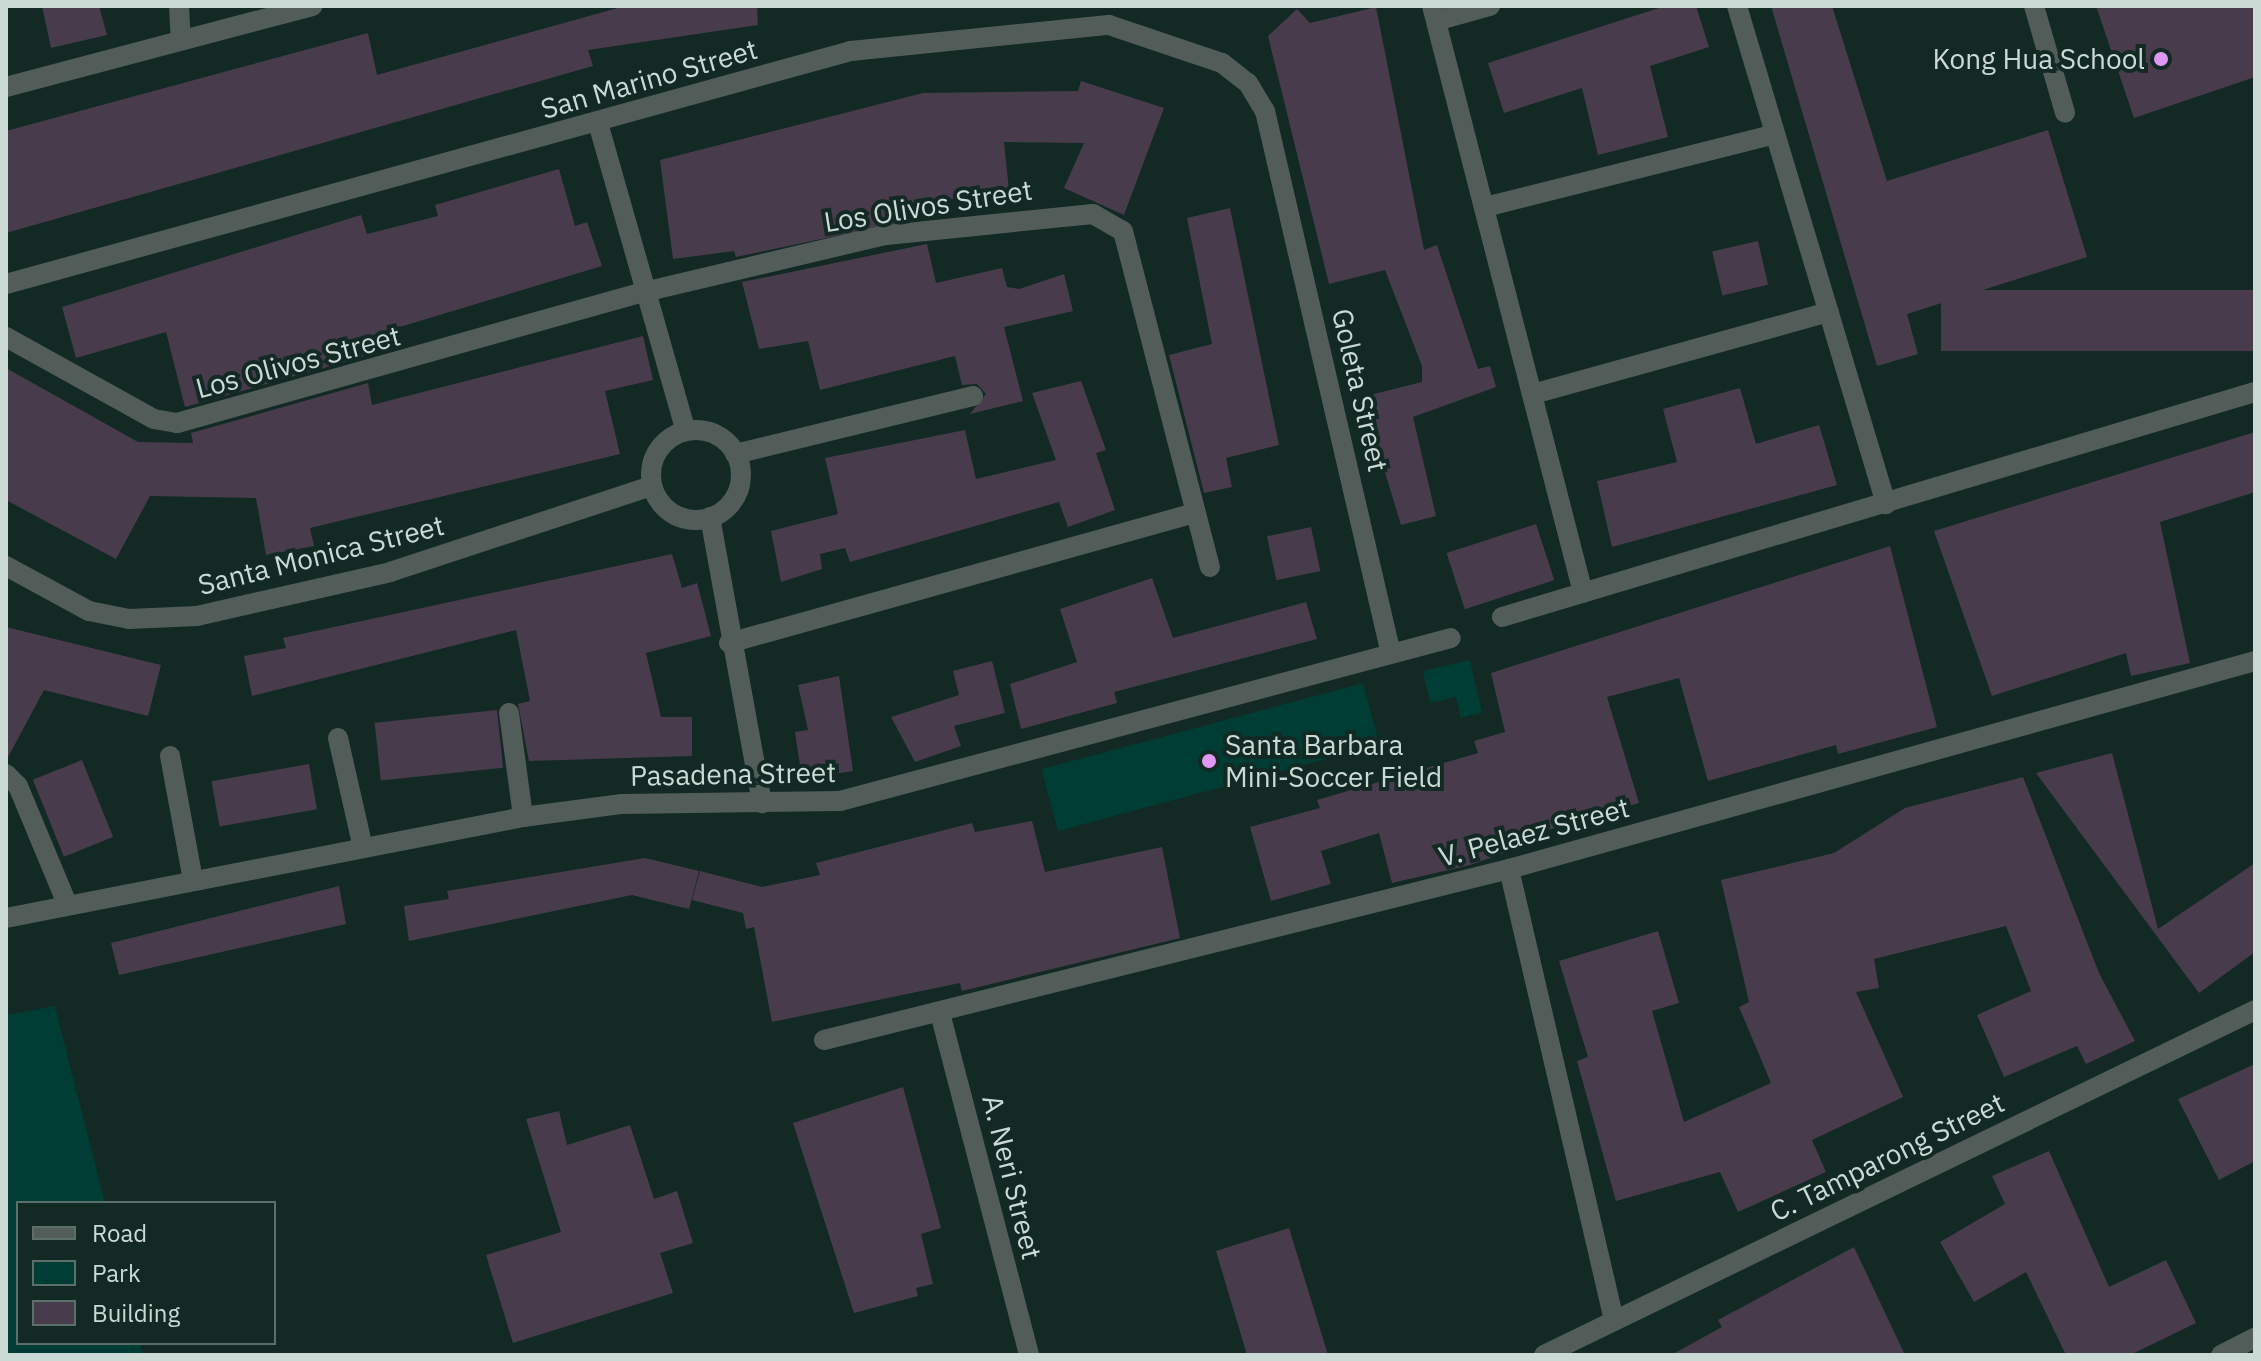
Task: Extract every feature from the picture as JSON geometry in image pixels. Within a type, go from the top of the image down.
[{"type":"street","points":[[179,6],[181,39]]},
{"type":"street","points":[[6,87],[312,6]]},
{"type":"street","points":[[1490,6],[1436,13],[1489,206],[1583,593]]},
{"type":"street","points":[[1737,6],[1886,504]]},
{"type":"street","points":[[2034,6],[2065,113]]},
{"type":"street","name":"San Marino Street","points":[[6,284],[869,47],[1095,24],[1237,72],[1274,138]]},
{"type":"street","points":[[598,123],[686,431]]},
{"type":"street","points":[[1489,206],[1775,134]]},
{"type":"street","name":"Goleta Street","points":[[1274,138],[1391,654]]},
{"type":"street","name":"Los Olivos Street","points":[[6,337],[154,419],[177,423],[644,292],[886,235],[1081,212],[1102,216],[1123,231],[1210,567]]},
{"type":"street","points":[[1533,394],[1829,312]]},
{"type":"street","points":[[1502,617],[2255,392]]},
{"type":"street","points":[[735,454],[973,396]]},
{"type":"street","points":[[686,431],[715,435],[735,454],[739,487],[710,517],[678,517],[652,486],[661,446],[686,431]]},
{"type":"street","name":"Santa Monica Street","points":[[6,566],[89,611],[129,619],[197,616],[390,572],[652,486]]},
{"type":"street","points":[[729,643],[1195,513]]},
{"type":"street","points":[[710,517],[729,643],[762,803]]},
{"type":"street","name":"Pasadena Street","points":[[6,918],[362,844],[523,817],[622,804],[840,801],[1451,638]]},
{"type":"street","name":"V. Pelaez Street","points":[[824,1040],[1509,869],[2255,661]]},
{"type":"street","points":[[509,713],[523,817]]},
{"type":"street","points":[[338,738],[362,844]]},
{"type":"street","points":[[170,756],[193,880]]},
{"type":"street","points":[[6,774],[67,904]]},
{"type":"street","points":[[1509,869],[1614,1321]]},
{"type":"street","name":"C. Tamparong Street","points":[[1544,1355],[2255,1010]]},
{"type":"street","name":"A. Neri Street","points":[[940,1013],[1029,1355]]},
{"type":"street","points":[[2221,1355],[2255,1338]]},
{"type":"green space","points":[[1470,660],[1482,713],[1461,718],[1456,697],[1430,703],[1423,671]]},
{"type":"green space","name":"Santa Barbara Mini-Soccer Field","points":[[1363,683],[1380,745],[1058,831],[1041,769]]},
{"type":"green space","points":[[55,1006],[104,1201],[16,1201],[16,1345],[140,1345],[143,1355],[6,1355],[6,1015]]},
{"type":"building","points":[[42,6],[99,6],[107,35],[51,48]]},
{"type":"building","points":[[625,6],[757,6],[758,25],[588,50],[593,66],[6,233],[6,131],[368,33],[377,75]]},
{"type":"building","points":[[1665,6],[1696,6],[1709,47],[1650,66],[1668,137],[1598,155],[1582,88],[1504,113],[1488,63]]},
{"type":"building","points":[[1771,6],[1832,6],[1887,181],[2048,130],[2087,257],[1907,314],[1918,354],[1877,366]]},
{"type":"building","points":[[2096,6],[2255,6],[2255,77],[2134,118]]},
{"type":"building","points":[[1376,7],[1424,250],[1437,245],[1478,369],[1490,366],[1496,387],[1413,417],[1436,516],[1401,525],[1362,397],[1422,382],[1422,366],[1385,270],[1329,284],[1268,36],[1297,9],[1310,23]]},
{"type":"building","points":[[1081,81],[1164,108],[1124,215],[1064,188],[1084,143],[1004,142],[1009,190],[917,205],[921,218],[736,257],[734,251],[673,259],[660,160],[923,93],[1078,91]]},
{"type":"building","points":[[559,169],[575,226],[587,222],[602,266],[360,339],[363,357],[185,407],[166,332],[76,358],[62,307],[361,215],[367,234],[438,216],[435,205]]},
{"type":"building","points":[[1230,208],[1279,445],[1226,458],[1232,487],[1204,493],[1169,355],[1212,344],[1187,218]]},
{"type":"building","points":[[1758,241],[1768,285],[1722,295],[1712,252]]},
{"type":"building","points":[[927,244],[936,283],[1002,268],[1007,287],[1019,289],[1064,274],[1073,311],[1004,327],[1023,401],[970,414],[986,394],[977,384],[962,385],[955,356],[820,390],[808,341],[759,349],[742,282]]},
{"type":"building","points":[[1941,290],[2255,290],[2255,351],[1941,351]]},
{"type":"building","points":[[643,336],[653,380],[605,391],[620,454],[310,528],[314,546],[266,555],[256,498],[150,496],[116,559],[6,500],[6,368],[138,442],[193,443],[191,433],[368,383],[372,405]]},
{"type":"building","points":[[1081,381],[1106,450],[1096,453],[1115,510],[1068,527],[1059,502],[850,562],[845,548],[820,554],[822,569],[781,582],[771,531],[838,514],[825,458],[965,430],[976,479],[1056,460],[1032,393]]},
{"type":"building","points":[[1740,388],[1756,444],[1819,425],[1837,485],[1612,547],[1597,481],[1677,462],[1663,409]]},
{"type":"building","points":[[2255,432],[2255,492],[2160,522],[2190,663],[2131,676],[2126,653],[1992,696],[1934,531]]},
{"type":"building","points":[[1536,524],[1554,580],[1465,609],[1447,553]]},
{"type":"building","points":[[1311,527],[1320,571],[1276,580],[1267,536]]},
{"type":"building","points":[[1890,546],[1937,727],[1838,754],[1836,745],[1708,781],[1679,678],[1607,697],[1639,803],[1537,833],[1539,841],[1470,865],[1392,883],[1379,833],[1321,851],[1331,884],[1271,901],[1250,827],[1320,808],[1317,800],[1478,753],[1474,741],[1505,732],[1491,673]]},
{"type":"building","points":[[672,554],[682,588],[697,583],[711,636],[646,653],[661,717],[692,717],[692,756],[529,761],[518,704],[530,701],[516,630],[252,696],[244,656],[286,648],[283,638]]},
{"type":"building","points":[[1152,578],[1173,638],[1306,602],[1317,639],[1114,692],[1117,703],[1021,729],[1010,684],[1077,662],[1060,609]]},
{"type":"building","points":[[6,627],[161,665],[148,716],[44,690],[6,761]]},
{"type":"building","points":[[992,661],[1005,713],[954,726],[961,746],[915,762],[891,717],[959,695],[953,671]]},
{"type":"building","points":[[839,676],[853,771],[802,779],[795,732],[808,730],[798,685]]},
{"type":"building","points":[[497,710],[503,768],[381,781],[375,723]]},
{"type":"building","points":[[2112,753],[2158,929],[2255,863],[2255,952],[2199,993],[2036,773]]},
{"type":"building","points":[[82,760],[113,837],[64,857],[33,780]]},
{"type":"building","points":[[309,764],[317,809],[219,826],[212,781]]},
{"type":"building","points":[[2023,777],[2099,973],[2135,1041],[2086,1064],[2077,1046],[2004,1077],[1977,1015],[2031,991],[2006,926],[1874,959],[1879,988],[1856,992],[1903,1097],[1812,1140],[1826,1172],[1738,1212],[1720,1172],[1616,1201],[1577,1061],[1588,1057],[1559,961],[1658,931],[1679,1003],[1652,1011],[1684,1122],[1771,1083],[1739,1007],[1749,1002],[1721,880],[1834,853],[1905,808]]},
{"type":"building","points":[[1032,821],[1045,872],[1162,847],[1180,938],[962,991],[960,983],[772,1022],[754,927],[746,929],[743,913],[692,900],[700,871],[762,887],[820,875],[816,863],[972,823],[975,832]]},
{"type":"building","points":[[645,858],[699,871],[689,909],[632,895],[409,941],[404,906],[449,899],[447,891]]},
{"type":"building","points":[[339,886],[346,924],[119,975],[111,943]]},
{"type":"building","points":[[2255,1064],[2255,1161],[2219,1180],[2178,1099]]},
{"type":"building","points":[[903,1087],[941,1228],[921,1234],[933,1284],[916,1288],[918,1296],[854,1313],[793,1123]]},
{"type":"building","points":[[559,1111],[567,1145],[630,1125],[654,1199],[677,1191],[693,1243],[660,1253],[673,1293],[513,1343],[486,1255],[561,1232],[526,1119]]},
{"type":"building","points":[[2049,1151],[2109,1287],[2166,1260],[2196,1323],[2130,1355],[2066,1355],[2026,1272],[1974,1302],[1940,1242],[2005,1204],[1992,1176]]},
{"type":"building","points":[[1289,1228],[1328,1355],[1247,1355],[1216,1251]]},
{"type":"building","points":[[1854,1247],[1905,1355],[1671,1355],[1722,1327],[1718,1320]]},
{"type":"place","name":"Kong Hua School","points":[[2161,59]]},
{"type":"place","name":"Santa Barbara Mini-Soccer Field","points":[[1209,761]]}]
